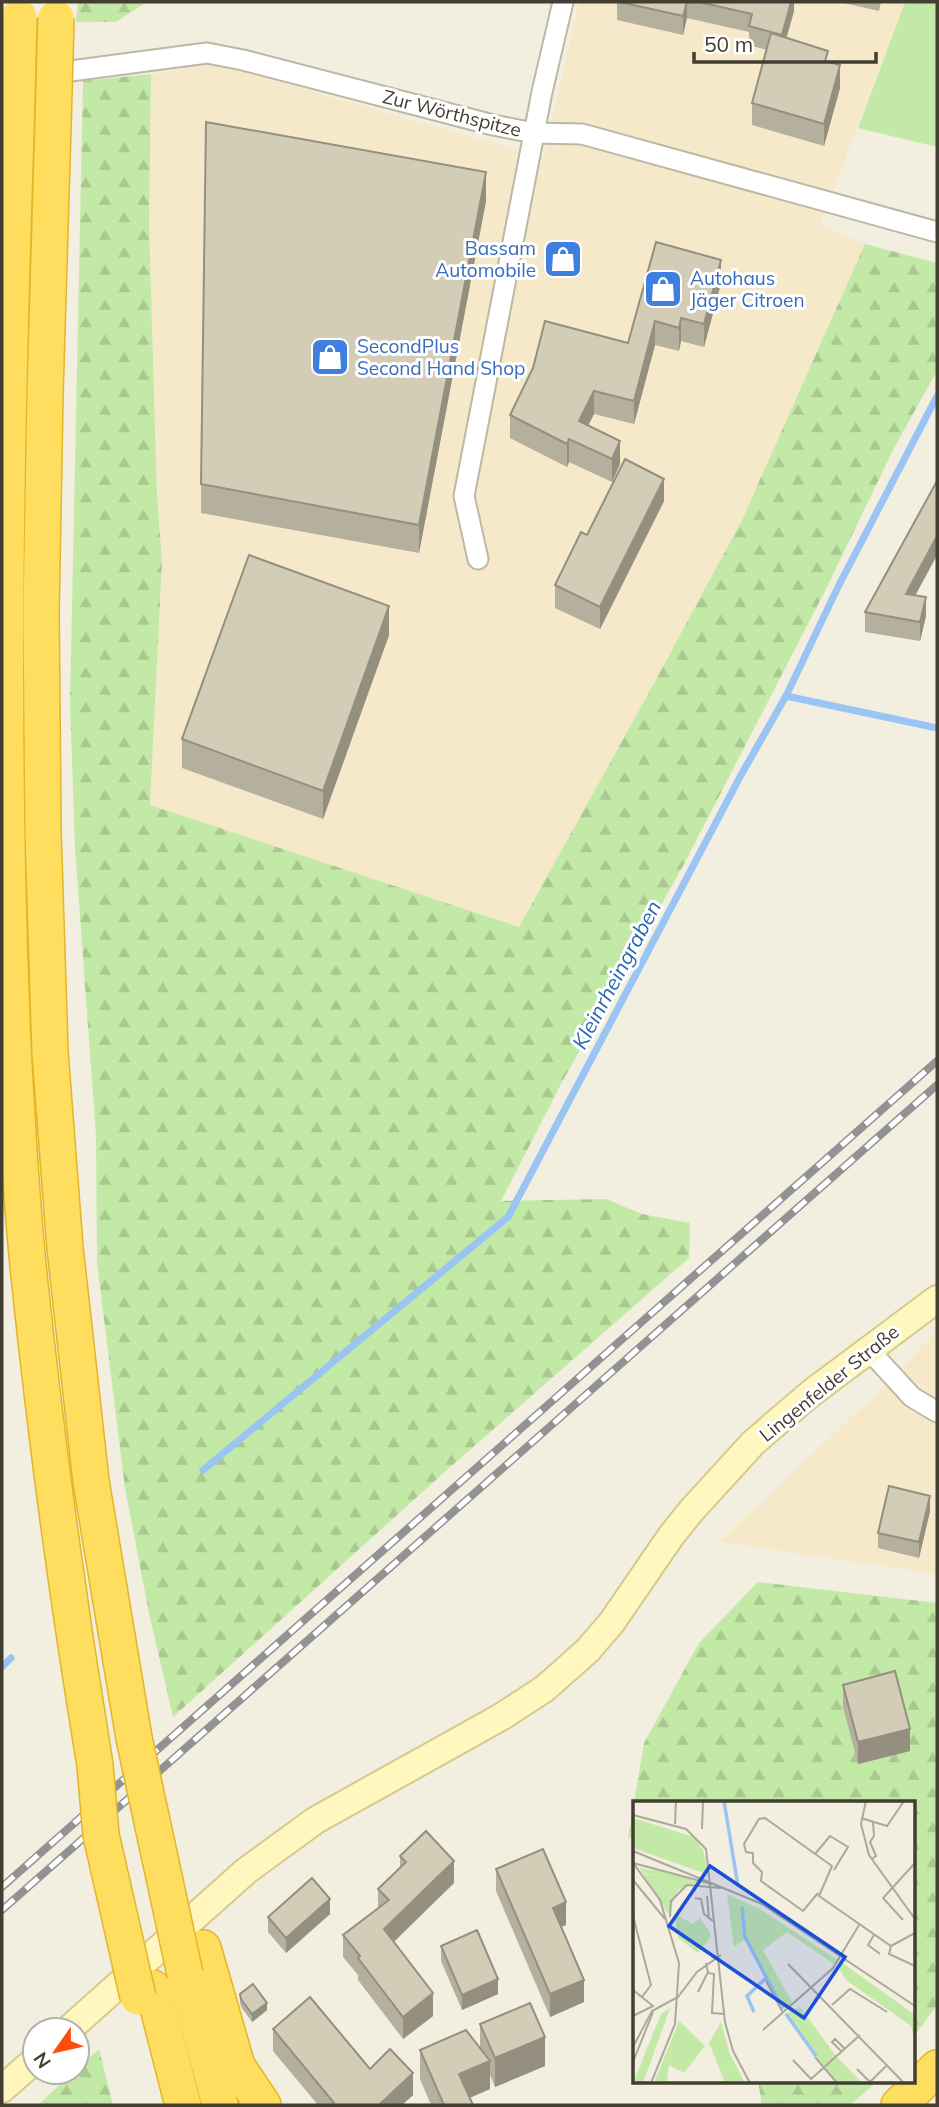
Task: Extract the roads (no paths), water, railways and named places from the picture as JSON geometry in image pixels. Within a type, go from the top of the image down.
[{"type":"highway","points":[[20,9],[6,492],[4,721],[13,1042],[30,1287],[67,1591],[95,1765],[116,1828],[146,1993],[160,2105]]},
{"type":"highway","points":[[57,10],[41,613],[43,832],[50,1052],[65,1248],[91,1481],[134,1738],[152,1823],[194,1961],[237,2066],[263,2105]]},
{"type":"highway","points":[[194,1961],[220,2105]]},
{"type":"highway","points":[[146,1993],[183,2105]]},
{"type":"highway","points":[[899,2105],[937,2068]]},
{"type":"highway","points":[[915,2105],[937,2074]]},
{"type":"main road","name":"Lingenfelder Straße","points":[[84,2016],[246,1871],[316,1820],[501,1717],[544,1689],[588,1650],[612,1622],[671,1536],[754,1443],[810,1394],[937,1299]]},
{"type":"main road","points":[[2,2089],[21,2072]]},
{"type":"street","points":[[478,559],[464,496],[534,133],[563,2]]},
{"type":"street","name":"Zur Wörthspitze","points":[[2,80],[207,53],[492,125],[534,133],[582,134],[937,232]]},
{"type":"street","points":[[868,1349],[912,1397],[937,1412]]},
{"type":"waterway","name":"Kleinrheingraben","points":[[203,1470],[508,1217],[741,775],[786,696],[838,587],[937,396]]},
{"type":"waterway","points":[[786,696],[937,728]]},
{"type":"waterway","name":"Kleinrheingraben","points":[[2,1667],[11,1658]]},
{"type":"railway","points":[[2,1887],[937,1061]]},
{"type":"railway","points":[[2,1910],[937,1085]]},
{"type":"place","name":"Bassam Automobile","points":[[563,259]]},
{"type":"place","name":"Autohaus Jäger Citroen","points":[[663,289]]},
{"type":"place","name":"SecondPlus Second Hand Shop","points":[[330,357]]}]
